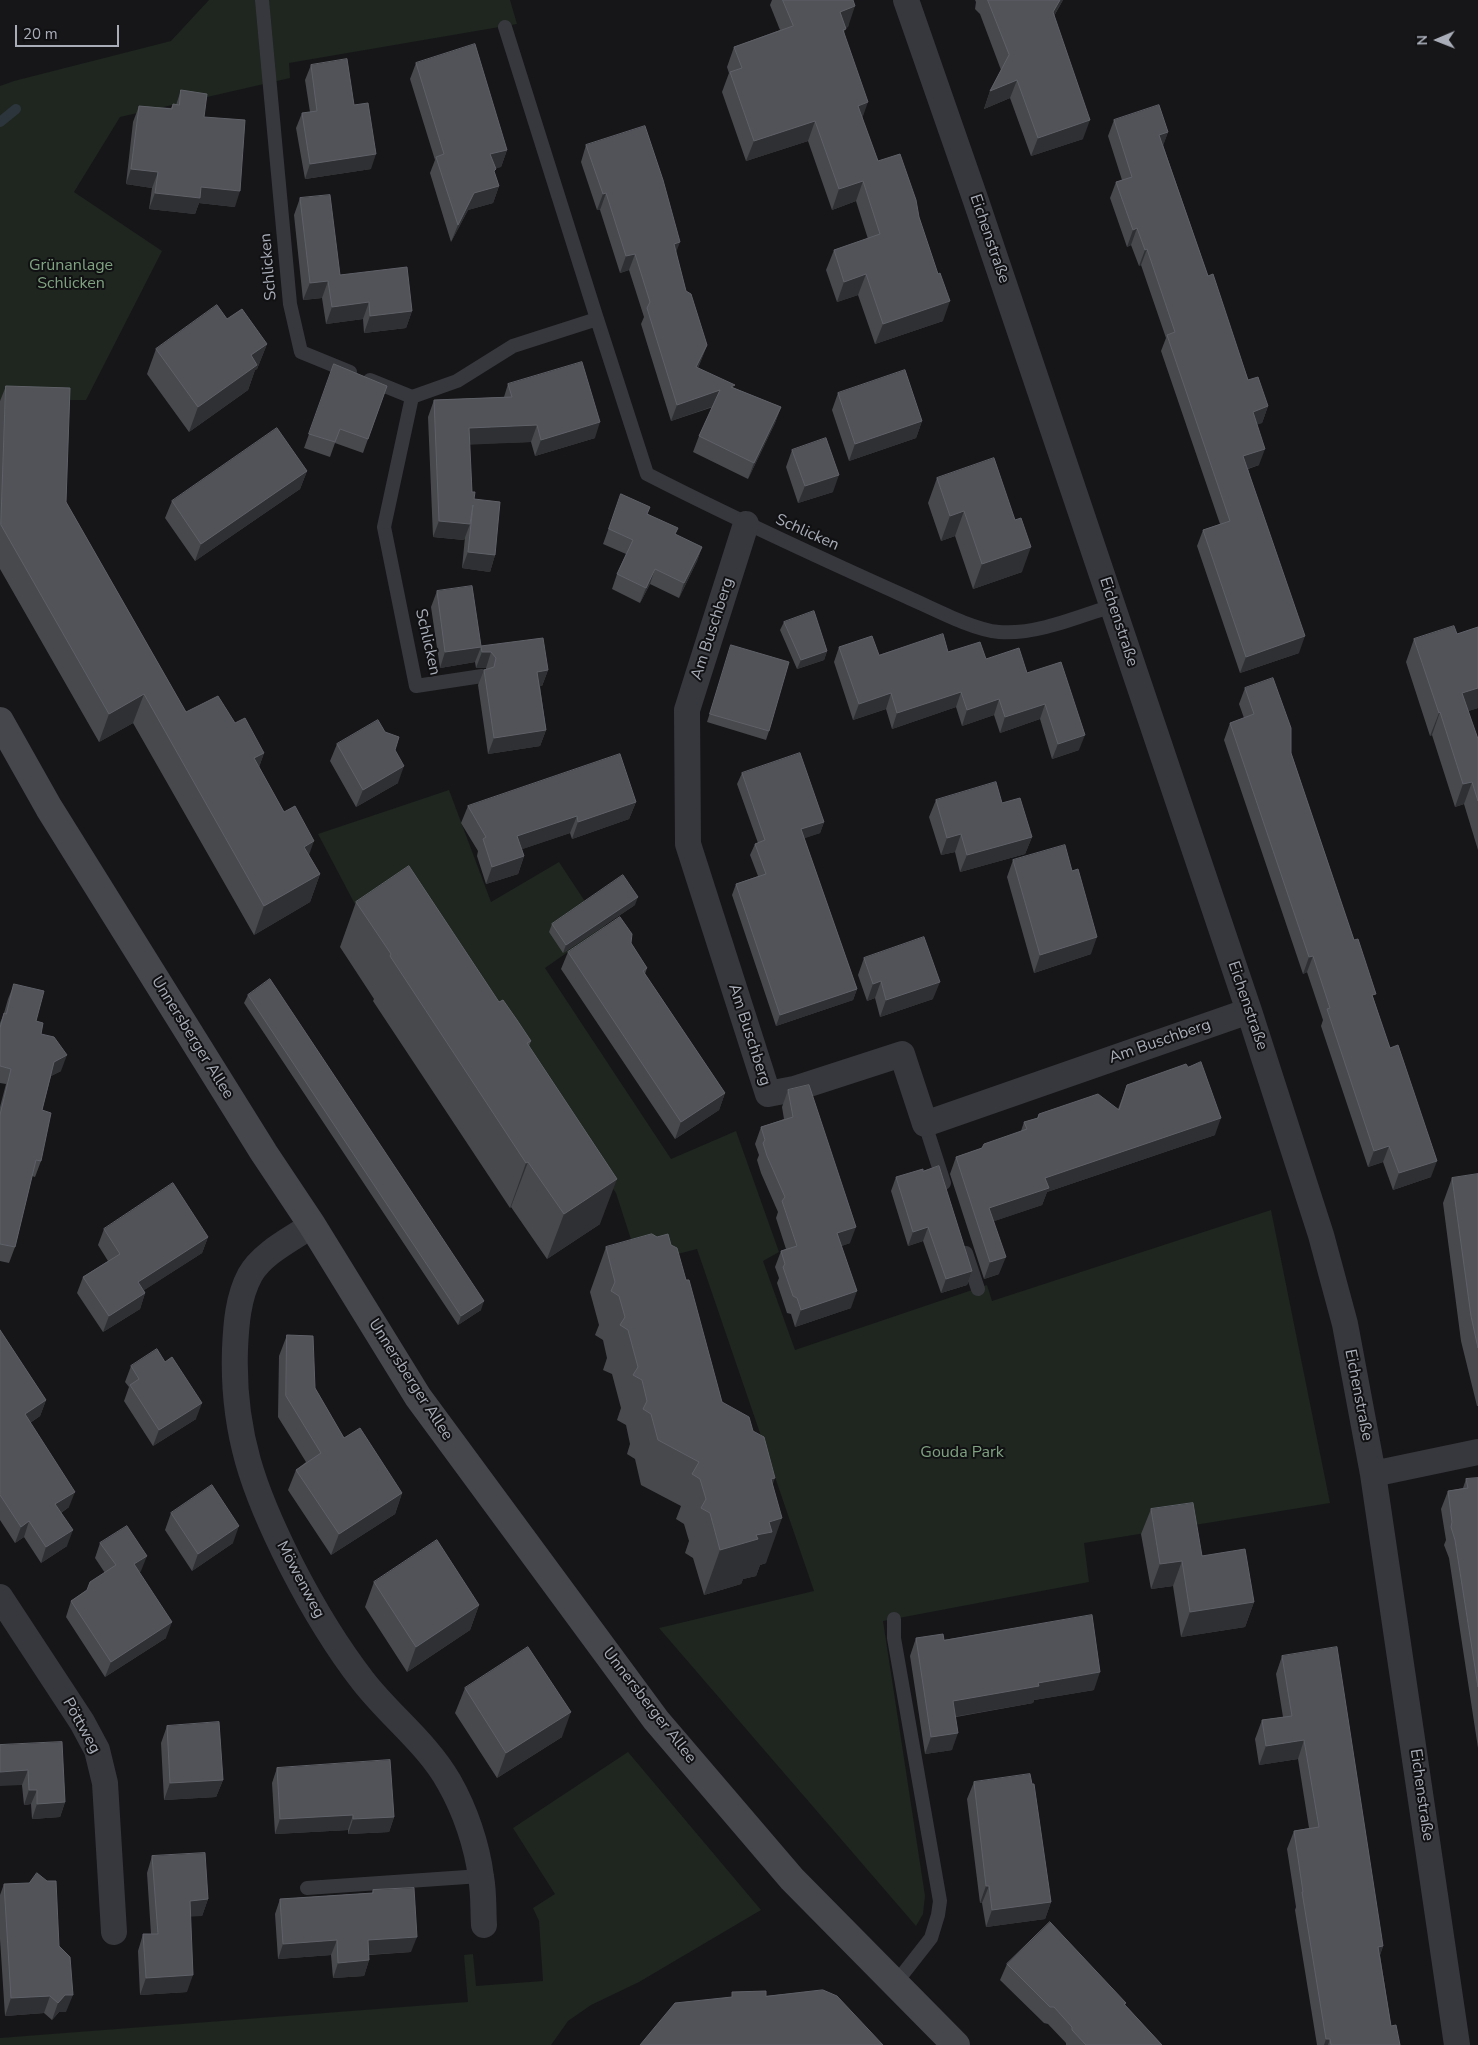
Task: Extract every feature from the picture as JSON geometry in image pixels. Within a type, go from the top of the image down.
[{"type":"main road","name":"Unnersberger Allee","points":[[0,721],[49,808],[418,1397],[656,1720],[792,1879],[956,2045]]},
{"type":"street","name":"Eichenstraße","points":[[906,0],[970,183],[1249,1011],[1321,1235],[1345,1324],[1373,1474],[1457,2045]]},
{"type":"street","name":"Am Buschberg","points":[[746,524],[687,710],[688,844],[768,1094],[794,1089],[902,1054],[924,1124],[1249,1011]]},
{"type":"street","name":"Möwenweg","points":[[312,1225],[257,1264],[249,1276],[242,1296],[236,1327],[235,1361],[238,1416],[248,1467],[273,1529],[328,1632],[364,1682],[429,1754],[448,1780],[464,1814],[481,1876],[484,1925]]},
{"type":"street","points":[[1373,1474],[1478,1452]]},
{"type":"street","name":"Pöttweg","points":[[0,1597],[82,1722],[97,1750],[105,1783],[114,1932]]},
{"type":"lane","name":"Schlicken","points":[[262,0],[290,304],[301,352],[412,398],[384,527],[416,686],[482,676]]},
{"type":"lane","name":"Schlicken","points":[[505,26],[647,474],[746,524],[973,625],[998,632],[1023,632],[1112,606]]},
{"type":"lane","points":[[412,398],[458,381],[512,346],[597,319]]},
{"type":"lane","points":[[924,1124],[948,1197]]},
{"type":"lane","points":[[963,1243],[978,1289]]},
{"type":"lane","points":[[894,1619],[894,1638],[940,1900],[938,1915],[931,1938],[895,1984]]},
{"type":"lane","points":[[307,1888],[481,1876]]},
{"type":"green space","name":"Grünanlage Schlicken","points":[[209,0],[510,0],[517,24],[289,63],[290,78],[120,117],[74,192],[162,251],[86,400],[0,400],[0,86],[171,41]]},
{"type":"green space","name":"Gouda Park","points":[[449,790],[491,902],[559,862],[584,900],[605,926],[545,968],[671,1159],[736,1131],[779,1252],[763,1261],[795,1350],[987,1285],[992,1301],[1271,1210],[1330,1503],[1084,1543],[1089,1582],[883,1621],[925,1896],[923,1914],[916,1926],[659,1628],[814,1591],[697,1249],[639,1264],[616,1193],[402,886],[358,910],[318,834]]},
{"type":"green space","points":[[628,1752],[761,1910],[639,1982],[591,2005],[568,2021],[551,2045],[0,2045],[0,2038],[468,2002],[464,1955],[473,1954],[476,1986],[543,1981],[539,1921],[533,1908],[555,1894],[513,1828]]},
{"type":"building","points":[[783,0],[853,0],[855,6],[840,12],[846,29],[843,30],[868,102],[858,106],[878,161],[900,154],[938,274],[940,273],[950,301],[883,324],[866,274],[844,282],[834,250],[880,234],[863,181],[839,189],[815,121],[754,141],[730,72],[742,68],[734,47],[793,26]]},
{"type":"building","points":[[988,0],[1060,0],[1053,12],[1090,120],[1038,138],[1017,80],[990,91],[1009,55]]},
{"type":"building","points":[[475,44],[507,150],[490,154],[496,169],[494,171],[499,186],[474,193],[458,225],[436,157],[444,154],[416,63]]},
{"type":"building","points":[[347,59],[354,105],[368,103],[376,154],[310,164],[302,113],[317,111],[311,65]]},
{"type":"building","points":[[181,90],[207,94],[204,117],[245,120],[240,191],[201,187],[200,198],[155,193],[158,172],[131,169],[139,106],[172,109],[173,104],[179,105]]},
{"type":"building","points":[[1159,105],[1168,132],[1159,135],[1208,276],[1213,274],[1248,380],[1258,377],[1268,406],[1253,412],[1265,449],[1243,456],[1305,636],[1246,657],[1203,530],[1230,521],[1167,335],[1175,332],[1147,249],[1145,250],[1137,228],[1133,230],[1116,182],[1132,177],[1114,120]]},
{"type":"building","points":[[645,126],[663,180],[680,242],[674,244],[686,291],[691,294],[707,345],[696,367],[735,385],[731,387],[781,407],[754,463],[699,436],[720,390],[677,405],[647,308],[650,302],[635,254],[626,256],[606,193],[603,194],[586,145]]},
{"type":"building","points":[[330,195],[340,275],[407,267],[412,311],[370,316],[369,302],[332,307],[328,281],[310,283],[300,198]]},
{"type":"building","points":[[217,305],[227,319],[242,309],[267,344],[251,355],[257,365],[198,407],[156,349]]},
{"type":"building","points":[[582,362],[600,422],[541,440],[537,425],[469,428],[472,492],[475,492],[474,499],[500,502],[495,555],[468,552],[473,505],[470,524],[439,521],[434,400],[512,397],[508,384]]},
{"type":"building","points":[[334,364],[387,386],[368,439],[340,429],[335,442],[309,434]]},
{"type":"building","points":[[905,370],[922,421],[855,444],[838,393]]},
{"type":"building","points":[[6,386],[70,388],[66,502],[186,712],[218,696],[235,723],[245,718],[264,753],[254,758],[284,812],[295,806],[314,841],[304,847],[320,874],[264,906],[144,694],[109,714],[1,525]]},
{"type":"building","points":[[277,428],[307,471],[201,544],[172,501]]},
{"type":"building","points":[[826,438],[839,475],[805,486],[792,450]]},
{"type":"building","points":[[994,458],[1015,520],[1021,518],[1031,547],[982,564],[964,511],[950,516],[937,478]]},
{"type":"building","points":[[621,494],[650,507],[647,514],[678,528],[675,534],[702,547],[684,583],[655,569],[646,588],[617,574],[633,540],[609,529]]},
{"type":"building","points":[[472,586],[481,646],[543,638],[548,670],[537,672],[546,730],[494,738],[484,670],[494,667],[496,658],[491,652],[482,652],[481,647],[445,652],[437,591]]},
{"type":"building","points":[[814,611],[827,651],[801,660],[784,622]]},
{"type":"building","points":[[1454,626],[1457,634],[1478,627],[1478,688],[1462,693],[1478,739],[1478,801],[1472,782],[1463,784],[1414,639]]},
{"type":"building","points":[[943,634],[948,652],[980,642],[986,659],[1019,648],[1027,673],[1061,662],[1085,735],[1058,744],[1045,704],[1005,717],[999,699],[967,710],[961,692],[897,713],[891,693],[859,704],[839,647],[872,636],[879,655]]},
{"type":"building","points":[[731,645],[789,662],[769,731],[710,714]]},
{"type":"building","points":[[1273,678],[1291,728],[1291,753],[1354,940],[1358,939],[1376,994],[1372,995],[1390,1048],[1398,1045],[1437,1161],[1399,1173],[1389,1146],[1374,1151],[1327,1009],[1330,1008],[1313,956],[1309,957],[1230,723],[1254,714],[1245,688]]},
{"type":"building","points":[[378,720],[385,732],[399,737],[395,750],[404,766],[363,790],[337,744]]},
{"type":"building","points":[[800,753],[824,822],[801,829],[857,989],[780,1015],[736,884],[766,874],[755,844],[765,840],[742,773]]},
{"type":"building","points":[[620,754],[636,802],[578,822],[577,816],[517,836],[524,856],[492,867],[483,839],[486,837],[468,806]]},
{"type":"building","points":[[996,782],[1002,803],[1020,798],[1032,837],[967,855],[961,834],[947,838],[936,800]]},
{"type":"building","points":[[1065,845],[1072,871],[1078,869],[1097,937],[1040,955],[1013,860]]},
{"type":"building","points":[[409,866],[499,1002],[503,1000],[531,1041],[527,1043],[617,1179],[564,1214],[528,1162],[526,1163],[356,902]]},
{"type":"building","points":[[623,875],[638,897],[566,945],[552,924]]},
{"type":"building","points":[[620,917],[632,934],[631,943],[647,968],[643,971],[725,1093],[681,1122],[568,952]]},
{"type":"building","points":[[924,937],[940,982],[886,1000],[881,981],[873,984],[864,958]]},
{"type":"building","points":[[270,979],[484,1301],[461,1316],[248,995]]},
{"type":"building","points":[[14,984],[44,991],[36,1021],[43,1023],[41,1034],[54,1037],[67,1055],[54,1062],[42,1110],[51,1113],[41,1161],[36,1160],[15,1247],[0,1244],[0,1115],[11,1069],[0,1066],[0,1028]]},
{"type":"building","points":[[1201,1062],[1221,1118],[1045,1178],[1049,1188],[989,1208],[1006,1257],[990,1262],[956,1157],[982,1148],[984,1144],[1027,1129],[1024,1122],[1038,1118],[1039,1114],[1098,1094],[1119,1110],[1127,1085],[1186,1064],[1188,1067]]},
{"type":"building","points":[[809,1085],[856,1227],[837,1233],[857,1291],[801,1310],[797,1298],[793,1296],[783,1267],[785,1264],[781,1251],[797,1246],[782,1201],[785,1197],[763,1143],[765,1140],[761,1127],[793,1117],[788,1090]]},
{"type":"building","points":[[939,1166],[972,1271],[946,1279],[928,1227],[913,1232],[896,1177]]},
{"type":"building","points":[[1478,1174],[1478,1348],[1471,1316],[1452,1178]]},
{"type":"building","points":[[173,1183],[208,1237],[138,1282],[145,1293],[109,1316],[83,1277],[120,1254],[104,1229]]},
{"type":"building","points":[[652,1234],[657,1237],[668,1234],[671,1245],[677,1248],[686,1280],[689,1280],[722,1402],[749,1417],[753,1431],[764,1437],[775,1478],[771,1479],[782,1518],[769,1522],[772,1532],[756,1535],[758,1539],[720,1550],[710,1513],[701,1508],[706,1499],[700,1479],[692,1474],[699,1462],[658,1440],[651,1414],[643,1409],[647,1401],[642,1380],[633,1375],[638,1367],[628,1330],[620,1325],[625,1317],[619,1296],[611,1291],[615,1282],[606,1247]]},
{"type":"building","points":[[0,1330],[46,1400],[25,1414],[75,1492],[55,1504],[73,1530],[46,1547],[29,1521],[21,1527],[0,1495]]},
{"type":"building","points":[[287,1335],[313,1336],[315,1388],[344,1438],[360,1428],[402,1493],[339,1534],[296,1470],[321,1453],[286,1396]]},
{"type":"building","points":[[157,1349],[165,1362],[172,1357],[202,1403],[159,1430],[130,1385],[139,1379],[131,1366]]},
{"type":"building","points":[[1478,1478],[1478,1687],[1455,1540],[1451,1527],[1448,1491],[1468,1488],[1466,1479]]},
{"type":"building","points":[[212,1485],[239,1526],[198,1554],[171,1513]]},
{"type":"building","points":[[1193,1503],[1202,1556],[1245,1549],[1254,1602],[1190,1612],[1182,1561],[1160,1564],[1151,1509]]},
{"type":"building","points":[[127,1526],[147,1556],[134,1564],[172,1622],[111,1662],[71,1601],[87,1590],[90,1582],[116,1565],[100,1543]]},
{"type":"building","points":[[437,1540],[479,1605],[416,1647],[374,1582]]},
{"type":"building","points":[[1092,1615],[1100,1672],[1038,1683],[1039,1686],[953,1701],[958,1733],[931,1737],[916,1638],[943,1634],[944,1640]]},
{"type":"building","points":[[528,1647],[571,1712],[506,1753],[465,1688]]},
{"type":"building","points":[[1337,1647],[1383,1946],[1378,1947],[1391,2026],[1396,2025],[1400,2045],[1331,2045],[1330,2039],[1326,2039],[1294,1831],[1319,1827],[1304,1740],[1266,1746],[1262,1720],[1292,1716],[1282,1656]]},
{"type":"building","points":[[219,1722],[223,1780],[170,1783],[167,1726]]},
{"type":"building","points":[[62,1742],[65,1802],[37,1804],[37,1790],[29,1790],[28,1770],[0,1772],[0,1745]]},
{"type":"building","points":[[390,1760],[394,1817],[353,1819],[353,1815],[280,1819],[277,1768]]},
{"type":"building","points":[[1030,1774],[1032,1784],[1034,1784],[1051,1902],[992,1910],[989,1886],[986,1886],[974,1782]]},
{"type":"building","points":[[205,1853],[208,1899],[190,1901],[193,1975],[146,1978],[143,1934],[158,1934],[152,1856]]},
{"type":"building","points":[[37,1873],[47,1881],[56,1881],[59,1946],[70,1957],[73,1995],[65,1995],[58,2003],[50,1996],[11,1998],[4,1884],[29,1883]]},
{"type":"building","points":[[414,1888],[417,1937],[368,1940],[369,1960],[338,1963],[337,1940],[283,1944],[280,1899],[373,1893],[373,1890]]},
{"type":"building","points":[[1050,1922],[1126,2003],[1124,2004],[1162,2045],[1086,2045],[1054,2007],[1050,2007],[1007,1964]]},
{"type":"building","points":[[823,1990],[837,1996],[883,2045],[640,2045],[675,2003],[732,1997],[732,1992],[766,1991],[766,1996]]},
{"type":"waterway","points":[[0,122],[16,109]]}]
